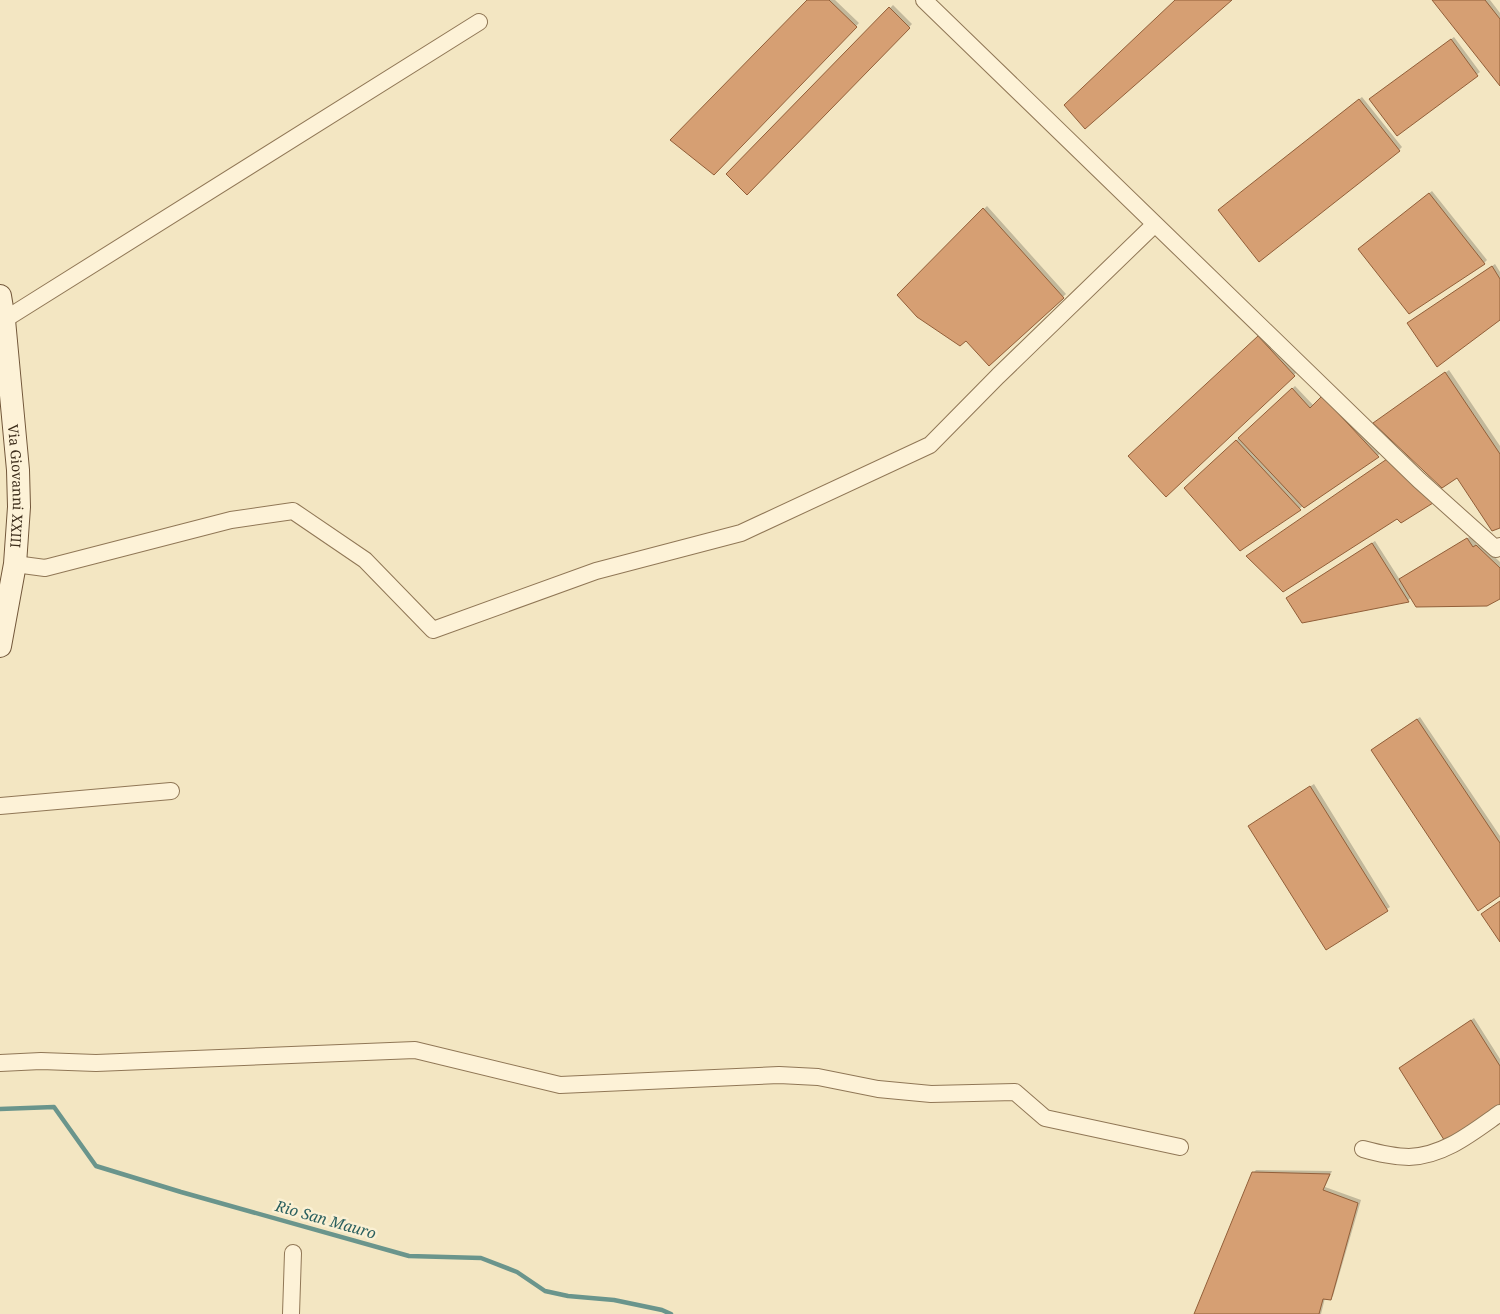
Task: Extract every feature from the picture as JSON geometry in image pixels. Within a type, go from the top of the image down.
[{"type":"main road","name":"Via Giovanni XXIII","points":[[0,296],[4,320],[18,470],[19,506],[15,564],[0,646]]},
{"type":"street","points":[[924,0],[1419,480],[1499,549]]},
{"type":"street","points":[[4,320],[479,22]]},
{"type":"street","points":[[15,564],[45,568],[231,520],[293,511],[365,560],[433,630],[596,571],[741,533],[930,445],[998,376],[1155,224]]},
{"type":"street","points":[[0,806],[171,791]]},
{"type":"street","points":[[0,1063],[96,1063],[415,1050],[560,1085],[778,1075],[818,1077],[878,1089],[930,1094],[1015,1092],[1046,1118],[1180,1147]]},
{"type":"street","points":[[1363,1149],[1388,1155],[1410,1157],[1427,1154],[1445,1148],[1462,1139],[1500,1113]]},
{"type":"street","points":[[291,1314],[293,1253]]},
{"type":"building","points":[[807,0],[829,0],[857,27],[714,175],[670,140]]},
{"type":"building","points":[[1175,0],[1232,0],[1085,129],[1064,105]]},
{"type":"building","points":[[1432,0],[1485,0],[1500,19],[1500,86]]},
{"type":"building","points":[[889,7],[910,28],[747,195],[726,174]]},
{"type":"building","points":[[1451,39],[1478,76],[1397,136],[1369,99]]},
{"type":"building","points":[[1359,99],[1400,151],[1259,262],[1218,210]]},
{"type":"building","points":[[1429,193],[1485,264],[1409,314],[1358,249]]},
{"type":"building","points":[[983,208],[1064,298],[989,366],[966,341],[960,346],[917,317],[897,295]]},
{"type":"building","points":[[1492,266],[1500,279],[1500,320],[1437,367],[1407,323]]},
{"type":"building","points":[[1258,336],[1295,376],[1166,497],[1128,456]]},
{"type":"building","points":[[1445,372],[1500,454],[1500,528],[1492,531],[1457,478],[1442,488],[1373,423]]},
{"type":"building","points":[[1292,388],[1310,408],[1322,396],[1379,457],[1304,508],[1238,438]]},
{"type":"building","points":[[1236,440],[1301,510],[1240,551],[1184,488]]},
{"type":"building","points":[[1387,459],[1433,503],[1401,523],[1397,519],[1283,592],[1246,556]]},
{"type":"building","points":[[1467,538],[1473,547],[1476,545],[1500,568],[1500,599],[1487,606],[1416,607],[1399,579]]},
{"type":"building","points":[[1372,543],[1409,602],[1302,623],[1286,598]]},
{"type":"building","points":[[1417,719],[1500,843],[1500,896],[1478,911],[1371,750]]},
{"type":"building","points":[[1310,786],[1388,911],[1326,950],[1248,826]]},
{"type":"building","points":[[1500,901],[1500,942],[1481,914]]},
{"type":"building","points":[[1471,1020],[1500,1066],[1500,1107],[1446,1143],[1399,1068]]},
{"type":"building","points":[[1252,1172],[1330,1174],[1323,1190],[1358,1203],[1331,1300],[1323,1299],[1319,1314],[1194,1314]]},
{"type":"waterway","name":"Rio San Mauro","points":[[0,1109],[54,1107],[96,1166],[181,1192],[409,1256],[481,1258],[517,1272],[545,1291],[568,1296],[614,1300],[662,1310],[671,1314]]}]
